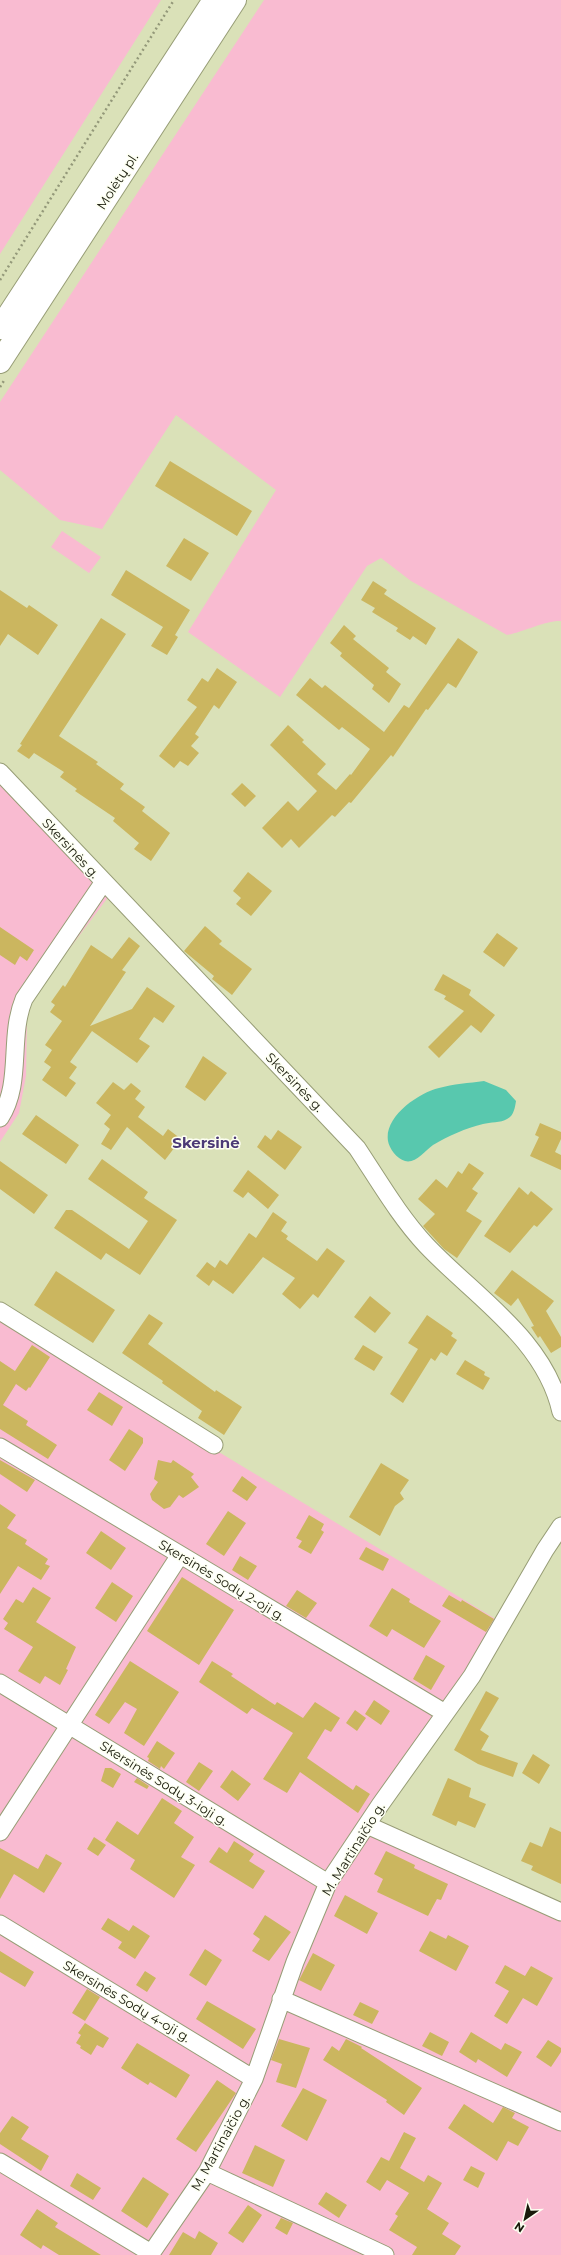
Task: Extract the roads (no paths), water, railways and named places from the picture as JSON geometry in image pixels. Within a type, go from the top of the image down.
[{"type":"highway","name":"Molėtų pl.","points":[[0,328],[214,0]]},
{"type":"highway","name":"Molėtų pl.","points":[[0,362],[235,0]]},
{"type":"street","name":"Skersinės g.","points":[[0,772],[103,883],[357,1148],[403,1217],[425,1244],[511,1326],[545,1371],[554,1388],[561,1412]]},
{"type":"street","points":[[0,1118],[12,1094],[14,1040],[18,1013],[24,999],[103,883]]},
{"type":"street","points":[[0,1311],[214,1445]]},
{"type":"street","name":"Skersinės Sodų 2-oji g.","points":[[0,1447],[445,1713]]},
{"type":"street","name":"M. Martinaičio g.","points":[[150,2254],[207,2172],[254,2079],[281,1999],[328,1883],[472,1676],[545,1550],[561,1526]]},
{"type":"street","points":[[0,1832],[180,1555]]},
{"type":"street","name":"Skersinės Sodų 3-ioji g.","points":[[0,1683],[328,1883]]},
{"type":"street","points":[[367,1825],[561,1912]]},
{"type":"street","name":"Skersinės Sodų 4-oji g.","points":[[0,1924],[254,2079]]},
{"type":"street","points":[[281,1999],[561,2122]]},
{"type":"street","points":[[0,2162],[150,2254]]},
{"type":"street","points":[[207,2172],[385,2255]]},
{"type":"water","points":[[484,1081],[506,1090],[516,1101],[514,1111],[509,1118],[502,1121],[486,1123],[445,1138],[412,1161],[402,1160],[394,1153],[388,1141],[388,1132],[391,1123],[404,1107],[422,1095],[439,1088]]},
{"type":"district","name":"Skersinė","points":[[206,1142]]}]
